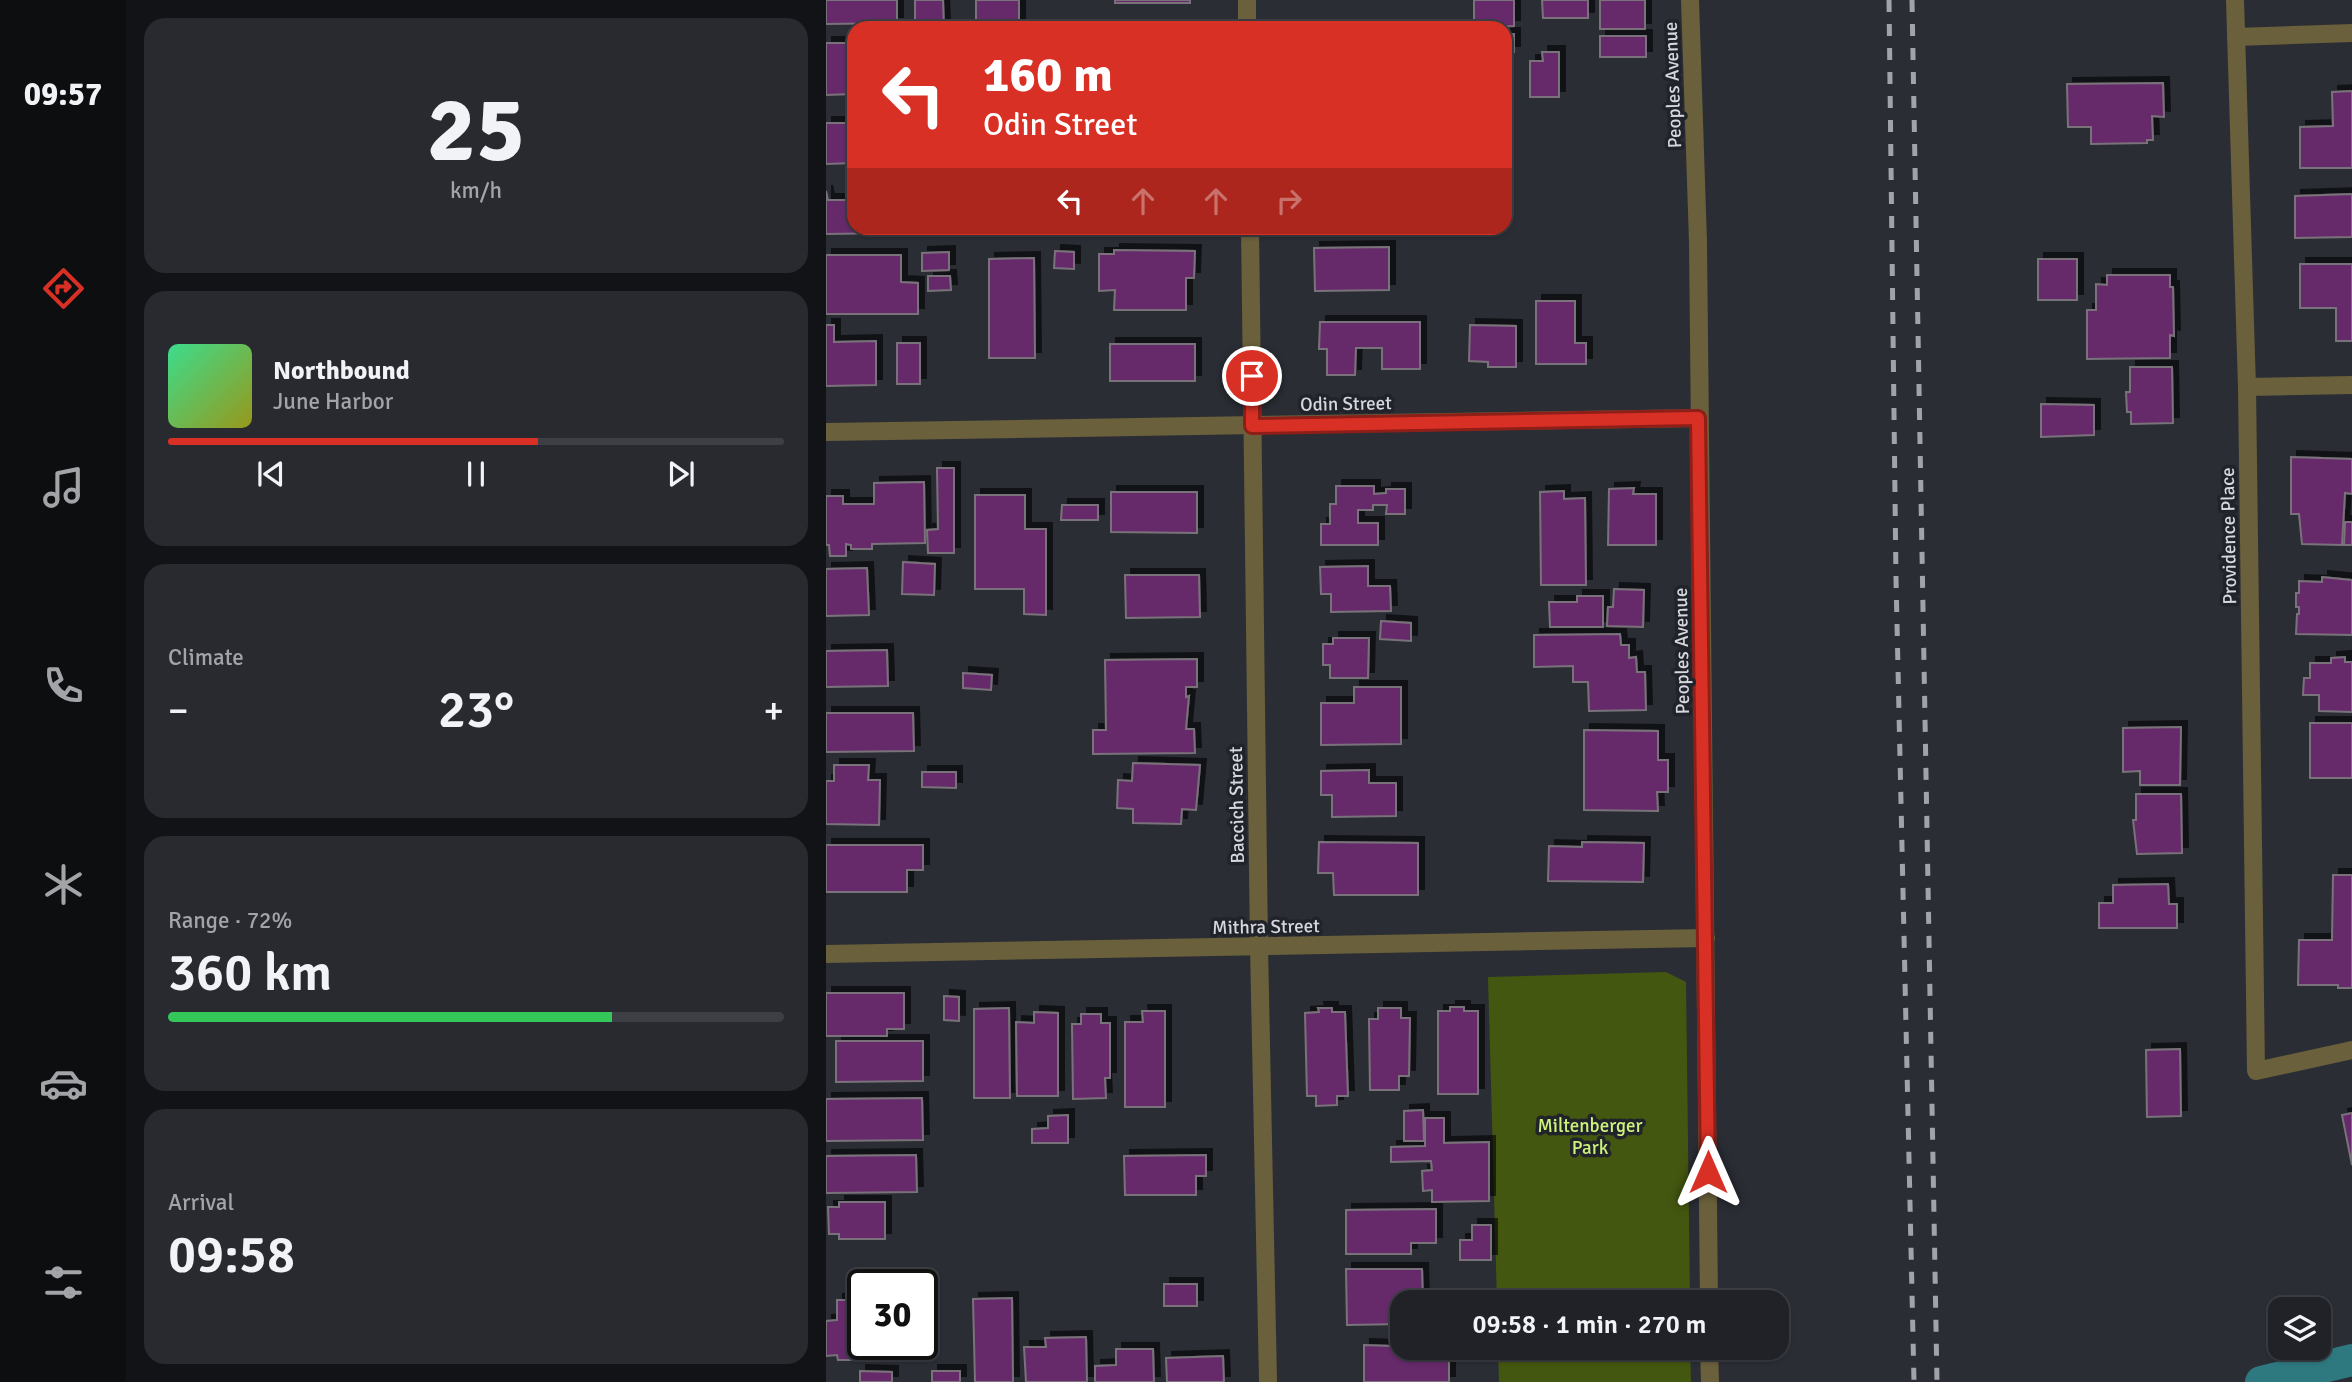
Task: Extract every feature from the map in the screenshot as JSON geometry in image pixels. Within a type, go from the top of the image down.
[{"type":"street","points":[[1247,0],[1247,21]]},
{"type":"street","name":"Peoples Avenue","points":[[1690,0],[1698,242],[1709,1290]]},
{"type":"street","name":"Providence Place","points":[[2235,0],[2246,387],[2256,1071],[2352,1050]]},
{"type":"street","points":[[2236,37],[2352,33]]},
{"type":"street","name":"Baccich Street","points":[[1250,235],[1259,947],[1268,1382]]},
{"type":"street","points":[[2246,387],[2352,385]]},
{"type":"street","name":"Odin Street","points":[[826,432],[1698,418]]},
{"type":"street","name":"Mithra Street","points":[[826,954],[1706,938]]},
{"type":"street","points":[[1709,1360],[1710,1382]]},
{"type":"green space","name":"Miltenberger Park","points":[[1666,972],[1686,982],[1690,1290],[1497,1290],[1488,977]]},
{"type":"green space","points":[[1498,1360],[1690,1360],[1691,1382],[1499,1382]]},
{"type":"building","points":[[826,0],[897,0],[897,21],[847,21],[847,24],[826,24]]},
{"type":"building","points":[[915,0],[943,0],[944,21],[915,21]]},
{"type":"building","points":[[976,0],[1019,0],[1019,21],[976,21]]},
{"type":"building","points":[[1115,0],[1190,0],[1190,3],[1115,3]]},
{"type":"building","points":[[1474,0],[1514,0],[1514,26],[1512,21],[1474,21]]},
{"type":"building","points":[[1542,0],[1588,0],[1588,18],[1543,18]]},
{"type":"building","points":[[1600,0],[1645,0],[1645,29],[1600,29]]},
{"type":"building","points":[[1512,34],[1514,34],[1512,52]]},
{"type":"building","points":[[1600,36],[1646,36],[1646,57],[1600,57]]},
{"type":"building","points":[[826,43],[847,43],[847,94],[826,95]]},
{"type":"building","points":[[1542,52],[1559,52],[1559,97],[1530,97],[1530,61],[1543,61]]},
{"type":"building","points":[[2163,83],[2164,117],[2152,116],[2153,140],[2147,140],[2147,143],[2091,144],[2091,127],[2068,127],[2067,84]]},
{"type":"building","points":[[2352,91],[2352,168],[2300,168],[2300,127],[2333,126],[2332,92]]},
{"type":"building","points":[[826,123],[847,123],[847,163],[826,164]]},
{"type":"building","points":[[826,191],[828,200],[847,200],[847,234],[826,234]]},
{"type":"building","points":[[2352,194],[2352,237],[2295,238],[2295,196]]},
{"type":"building","points":[[1389,247],[1389,290],[1315,291],[1314,248]]},
{"type":"building","points":[[1114,250],[1195,251],[1194,278],[1186,278],[1186,310],[1114,310],[1115,290],[1099,291],[1099,254],[1114,254]]},
{"type":"building","points":[[1055,251],[1074,252],[1074,269],[1054,268]]},
{"type":"building","points":[[949,252],[949,270],[922,271],[922,253]]},
{"type":"building","points":[[826,255],[901,255],[901,282],[918,283],[918,314],[826,314]]},
{"type":"building","points":[[1034,258],[1035,358],[989,358],[989,259]]},
{"type":"building","points":[[2038,259],[2077,259],[2077,300],[2038,300]]},
{"type":"building","points":[[2300,264],[2352,264],[2352,341],[2336,341],[2336,308],[2300,308]]},
{"type":"building","points":[[2107,275],[2170,275],[2170,287],[2173,287],[2174,336],[2170,335],[2170,358],[2087,359],[2087,310],[2096,310],[2096,284],[2107,285]]},
{"type":"building","points":[[928,276],[950,276],[951,290],[928,291]]},
{"type":"building","points":[[1536,301],[1575,301],[1575,343],[1586,343],[1586,364],[1536,364]]},
{"type":"building","points":[[1320,322],[1420,322],[1420,369],[1382,369],[1382,348],[1356,348],[1355,375],[1327,375],[1327,349],[1319,349]]},
{"type":"building","points":[[826,325],[834,325],[834,342],[876,341],[876,385],[826,386]]},
{"type":"building","points":[[1470,325],[1516,326],[1516,367],[1488,367],[1488,362],[1469,361]]},
{"type":"building","points":[[897,343],[920,343],[920,384],[897,384]]},
{"type":"building","points":[[1110,344],[1195,344],[1195,381],[1110,381]]},
{"type":"building","points":[[2130,367],[2172,367],[2173,423],[2131,424],[2126,392],[2130,392]]},
{"type":"building","points":[[2041,404],[2094,405],[2094,435],[2041,437]]},
{"type":"building","points":[[2291,457],[2352,459],[2352,494],[2345,493],[2342,545],[2302,544],[2299,514],[2291,514]]},
{"type":"building","points":[[937,468],[954,468],[954,553],[928,553],[927,530],[938,529]]},
{"type":"building","points":[[924,482],[925,543],[872,544],[872,549],[851,549],[851,545],[846,544],[846,556],[830,556],[829,545],[826,545],[826,496],[843,496],[843,504],[874,504],[874,483]]},
{"type":"building","points":[[1336,486],[1374,486],[1374,494],[1386,493],[1386,489],[1405,489],[1405,514],[1386,514],[1387,505],[1373,505],[1373,510],[1358,510],[1358,523],[1378,523],[1378,545],[1321,545],[1321,524],[1330,524],[1330,504],[1336,504]]},
{"type":"building","points":[[1634,488],[1633,494],[1656,494],[1656,545],[1608,545],[1609,489]]},
{"type":"building","points":[[1564,491],[1564,499],[1585,498],[1586,585],[1541,585],[1540,492]]},
{"type":"building","points":[[1111,492],[1197,492],[1197,533],[1111,532]]},
{"type":"building","points":[[975,495],[1025,495],[1025,529],[1046,529],[1046,615],[1024,614],[1024,589],[975,589]]},
{"type":"building","points":[[1062,505],[1098,505],[1098,520],[1061,520]]},
{"type":"building","points":[[2345,522],[2352,522],[2352,545],[2344,545]]},
{"type":"building","points":[[903,562],[935,564],[934,595],[902,594]]},
{"type":"building","points":[[1368,566],[1368,586],[1390,586],[1391,611],[1331,612],[1331,594],[1321,594],[1320,567]]},
{"type":"building","points":[[867,568],[869,615],[826,616],[826,569]]},
{"type":"building","points":[[1125,575],[1199,575],[1200,617],[1126,618]]},
{"type":"building","points":[[2322,577],[2352,580],[2352,635],[2296,634],[2299,607],[2296,607],[2296,593],[2299,593],[2299,581],[2322,582]]},
{"type":"building","points":[[1614,589],[1644,590],[1643,627],[1607,626],[1608,607],[1613,607]]},
{"type":"building","points":[[1577,596],[1603,596],[1603,627],[1550,627],[1549,602],[1577,602]]},
{"type":"building","points":[[1381,621],[1411,623],[1411,641],[1380,639]]},
{"type":"building","points":[[1620,634],[1621,645],[1629,645],[1629,658],[1636,657],[1637,672],[1645,672],[1646,710],[1589,711],[1588,682],[1573,682],[1573,666],[1534,667],[1534,635]]},
{"type":"building","points":[[1333,638],[1369,638],[1368,678],[1330,678],[1330,665],[1323,665],[1323,644],[1333,644]]},
{"type":"building","points":[[887,650],[888,686],[826,687],[826,651]]},
{"type":"building","points":[[2345,657],[2345,662],[2352,662],[2352,712],[2319,711],[2319,695],[2303,695],[2304,678],[2310,678],[2310,663],[2331,663],[2331,658]]},
{"type":"building","points":[[1197,659],[1197,687],[1186,687],[1186,697],[1189,696],[1186,729],[1194,729],[1195,753],[1093,754],[1093,730],[1106,730],[1105,660]]},
{"type":"building","points":[[963,673],[992,675],[991,690],[963,688]]},
{"type":"building","points":[[1354,687],[1401,687],[1401,744],[1321,745],[1321,703],[1354,703]]},
{"type":"building","points":[[826,713],[913,713],[914,751],[826,752]]},
{"type":"building","points":[[2310,723],[2352,723],[2352,778],[2310,778]]},
{"type":"building","points":[[2181,727],[2180,785],[2140,785],[2140,771],[2123,772],[2123,728]]},
{"type":"building","points":[[1584,730],[1658,731],[1658,760],[1668,760],[1668,792],[1657,792],[1658,811],[1584,810]]},
{"type":"building","points":[[1133,763],[1200,765],[1196,810],[1182,809],[1181,824],[1133,823],[1133,809],[1117,808],[1118,780],[1132,781]]},
{"type":"building","points":[[834,765],[869,765],[868,780],[880,780],[879,825],[826,824],[826,781],[834,781]]},
{"type":"building","points":[[1369,770],[1369,783],[1396,783],[1396,816],[1332,817],[1332,795],[1321,795],[1321,771]]},
{"type":"building","points":[[922,772],[956,772],[956,788],[922,787]]},
{"type":"building","points":[[2136,794],[2181,794],[2182,853],[2137,854],[2133,820],[2136,820]]},
{"type":"building","points":[[1319,842],[1418,843],[1418,895],[1334,895],[1333,873],[1318,873]]},
{"type":"building","points":[[1582,842],[1644,843],[1643,882],[1548,881],[1549,846],[1582,847]]},
{"type":"building","points":[[826,845],[923,845],[923,870],[907,870],[907,892],[826,892]]},
{"type":"building","points":[[2333,875],[2352,875],[2352,988],[2338,988],[2338,985],[2298,985],[2299,940],[2332,940]]},
{"type":"building","points":[[2168,884],[2169,904],[2177,904],[2177,928],[2099,928],[2099,903],[2113,903],[2113,885]]},
{"type":"building","points":[[826,993],[904,993],[904,1029],[887,1029],[887,1036],[826,1036]]},
{"type":"building","points":[[944,996],[959,997],[959,1021],[944,1020]]},
{"type":"building","points":[[1450,1007],[1478,1011],[1478,1094],[1438,1094],[1438,1011],[1450,1011]]},
{"type":"building","points":[[1009,1008],[1010,1098],[974,1098],[974,1009]]},
{"type":"building","points":[[1318,1008],[1345,1012],[1348,1096],[1337,1096],[1337,1105],[1316,1106],[1316,1096],[1307,1096],[1305,1013],[1319,1012]]},
{"type":"building","points":[[1378,1008],[1401,1008],[1401,1018],[1410,1018],[1409,1076],[1399,1076],[1399,1090],[1370,1090],[1369,1019],[1378,1019]]},
{"type":"building","points":[[1142,1011],[1165,1011],[1165,1107],[1125,1107],[1125,1022],[1143,1022]]},
{"type":"building","points":[[1034,1012],[1058,1013],[1058,1096],[1017,1096],[1016,1022],[1034,1023]]},
{"type":"building","points":[[1081,1014],[1101,1014],[1101,1023],[1110,1023],[1110,1078],[1105,1078],[1106,1098],[1073,1099],[1072,1024],[1081,1024]]},
{"type":"building","points":[[836,1041],[923,1041],[923,1081],[836,1082]]},
{"type":"building","points":[[2180,1049],[2181,1116],[2147,1117],[2146,1050]]},
{"type":"building","points":[[922,1098],[923,1140],[826,1141],[826,1099]]},
{"type":"building","points":[[1423,1110],[1424,1141],[1404,1141],[1404,1111]]},
{"type":"building","points":[[2352,1113],[2352,1165],[2342,1115]]},
{"type":"building","points":[[1068,1115],[1068,1143],[1032,1143],[1032,1129],[1048,1128],[1048,1116]]},
{"type":"building","points":[[1425,1118],[1444,1118],[1444,1143],[1489,1142],[1489,1201],[1432,1202],[1432,1190],[1423,1191],[1422,1171],[1432,1170],[1431,1161],[1391,1162],[1391,1147],[1425,1146]]},
{"type":"building","points":[[916,1155],[917,1192],[826,1193],[826,1156]]},
{"type":"building","points":[[1206,1155],[1206,1176],[1196,1176],[1196,1195],[1125,1195],[1124,1156]]},
{"type":"building","points":[[839,1202],[885,1202],[885,1239],[839,1239],[839,1234],[829,1234],[828,1207],[839,1207]]},
{"type":"building","points":[[1436,1209],[1436,1243],[1411,1243],[1411,1254],[1346,1254],[1346,1210]]},
{"type":"building","points":[[1472,1225],[1491,1225],[1491,1260],[1460,1260],[1460,1240],[1472,1240]]},
{"type":"building","points":[[1346,1269],[1422,1269],[1423,1290],[1390,1290],[1390,1324],[1347,1325]]},
{"type":"building","points":[[1164,1284],[1197,1284],[1197,1306],[1164,1306]]},
{"type":"building","points":[[1012,1298],[1013,1382],[975,1382],[973,1299]]},
{"type":"building","points":[[837,1300],[847,1300],[847,1360],[838,1360],[837,1355],[826,1356],[826,1321],[837,1320]]},
{"type":"building","points":[[1086,1337],[1087,1382],[1026,1382],[1024,1347],[1046,1347],[1045,1338]]},
{"type":"building","points":[[1364,1345],[1390,1346],[1390,1360],[1449,1360],[1449,1382],[1364,1382]]},
{"type":"building","points":[[1116,1349],[1153,1349],[1154,1382],[1095,1382],[1095,1366],[1116,1365]]},
{"type":"building","points":[[1223,1356],[1224,1382],[1167,1382],[1166,1358]]},
{"type":"building","points":[[860,1371],[892,1372],[892,1382],[860,1382]]},
{"type":"building","points":[[932,1371],[960,1371],[960,1382],[932,1382]]},
{"type":"waterway","points":[[2261,1382],[2352,1360]]},
{"type":"railway","points":[[1889,0],[1896,579],[1914,1382]]},
{"type":"railway","points":[[1912,0],[1937,1382]]},
{"type":"route","points":[[1252,376],[1252,426],[1698,418],[1708,1172]]}]
